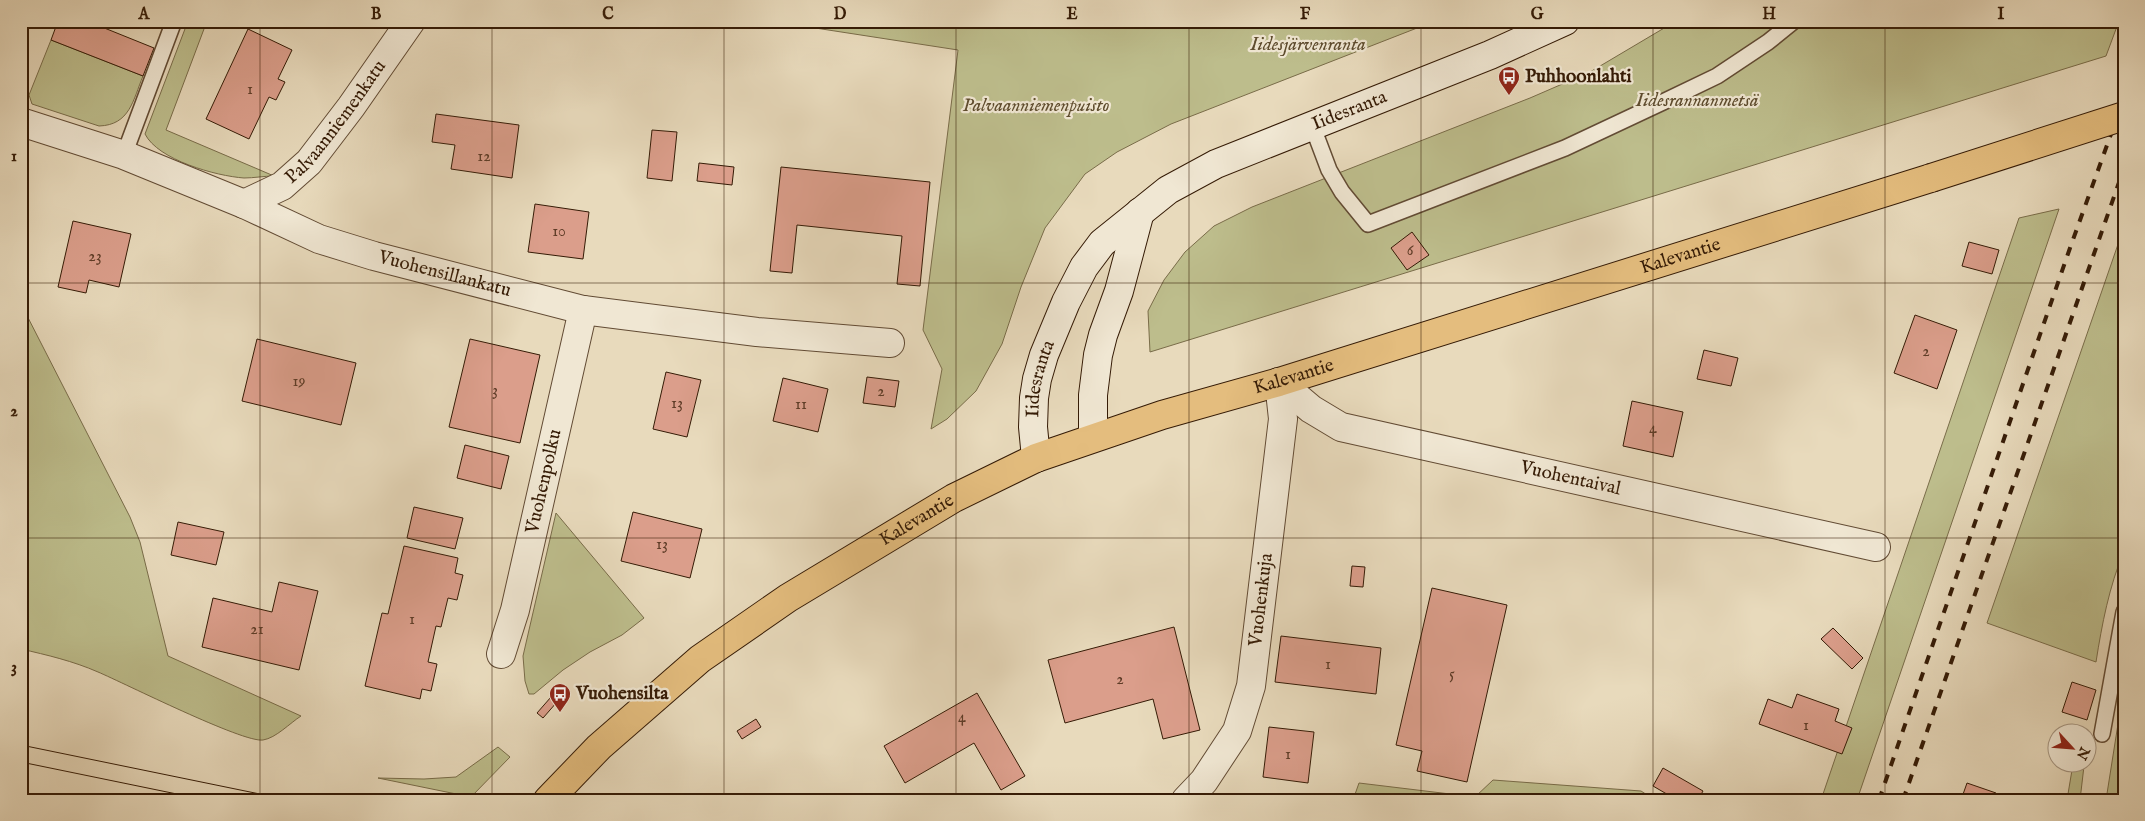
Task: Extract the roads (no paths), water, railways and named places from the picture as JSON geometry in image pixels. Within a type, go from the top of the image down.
[{"type":"main road","name":"Kalevantie","points":[[548,800],[599,747],[700,659],[788,598],[954,498],[1036,458],[1162,415],[1279,382],[2124,116]]},
{"type":"street","name":"Palvaanniemenkatu","points":[[244,204],[282,186],[309,162],[351,107],[411,21]]},
{"type":"street","name":"Iidesranta","points":[[1036,458],[1033,427],[1037,379],[1044,355],[1066,302],[1084,267],[1102,243],[1168,190],[1216,164],[1490,55],[1565,21]]},
{"type":"street","name":"Vuohensillankatu","points":[[21,122],[124,155],[244,204],[319,239],[374,256],[583,310],[757,332],[890,343]]},
{"type":"street","points":[[1093,437],[1093,395],[1100,348],[1119,291],[1140,212]]},
{"type":"street","name":"Vuohenpolku","points":[[500,654],[515,610],[583,310]]},
{"type":"street","name":"Vuohentaival","points":[[1279,382],[1311,409],[1341,427],[1876,547]]},
{"type":"street","name":"Vuohenkuja","points":[[1186,800],[1204,781],[1237,731],[1251,686],[1283,419],[1279,382]]},
{"type":"lane","points":[[124,155],[174,21]]},
{"type":"lane","points":[[1312,125],[1329,170],[1342,192],[1368,224],[1565,148],[1663,102],[1717,76],[1768,42],[1794,21]]},
{"type":"lane","points":[[2102,734],[2124,612]]},
{"type":"tram line","points":[[21,745],[289,800]]},
{"type":"tram line","points":[[21,762],[206,800]]},
{"type":"railway","points":[[1879,800],[2070,248],[2124,98]]},
{"type":"railway","points":[[1903,800],[2124,168]]},
{"type":"place","name":"Puhhoonlahti","points":[[1509,96]]},
{"type":"place","name":"Vuohensilta","points":[[560,713]]},
{"type":"park label","name":"Iidesjärvenranta","points":[[1308,45]]},
{"type":"park label","name":"Iidesrannanmetsä","points":[[1697,101]]},
{"type":"park label","name":"Palvaanniemenpuisto","points":[[1036,106]]}]
